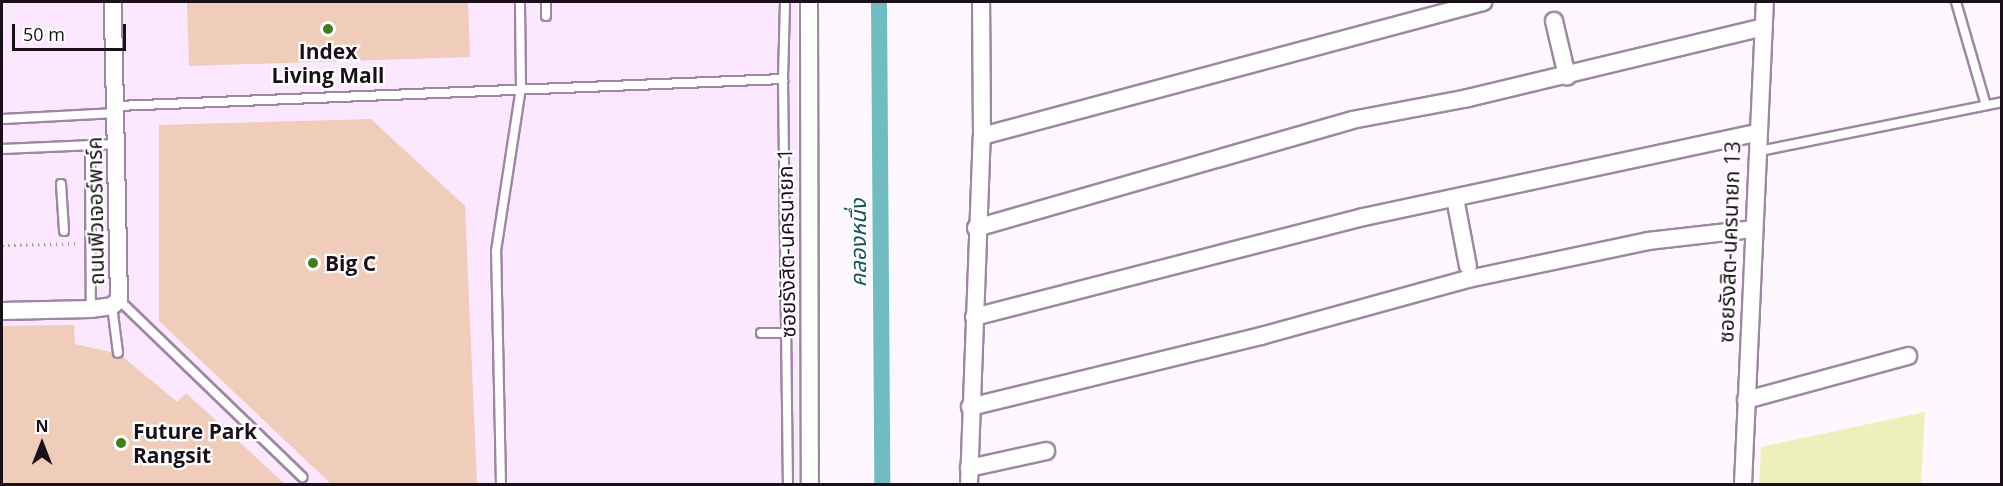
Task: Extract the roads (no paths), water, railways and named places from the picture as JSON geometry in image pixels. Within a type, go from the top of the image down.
[{"type":"street","name":"ถนนฟิวเจอร์พาร์ค","points":[[2,311],[91,309],[115,303],[117,110],[113,2]]},
{"type":"street","name":"ซอยรังสิต-นครนายก 1","points":[[809,2],[810,484]]},
{"type":"street","points":[[981,2],[982,136],[976,228],[969,476],[1046,451]]},
{"type":"street","points":[[982,136],[1483,2]]},
{"type":"street","name":"ซอยรังสิต-นครนายก 13","points":[[1743,484],[1755,152],[1765,2]]},
{"type":"street","points":[[1554,21],[1567,76]]},
{"type":"street","points":[[976,228],[1352,120],[1567,76],[1764,27]]},
{"type":"street","points":[[974,317],[1455,198],[1756,133]]},
{"type":"street","points":[[1455,198],[1468,266]]},
{"type":"street","points":[[970,407],[1261,336],[1468,279],[1648,241],[1754,229]]},
{"type":"street","points":[[1746,400],[1908,356]]},
{"type":"lane","points":[[501,484],[495,251],[521,87],[520,2]]},
{"type":"lane","points":[[546,2],[546,16]]},
{"type":"lane","points":[[785,2],[783,79],[788,484]]},
{"type":"lane","points":[[1956,2],[1986,105]]},
{"type":"lane","points":[[2,118],[521,87],[783,79]]},
{"type":"lane","points":[[1755,152],[2001,102]]},
{"type":"lane","points":[[2,149],[117,144]]},
{"type":"lane","points":[[90,145],[91,309]]},
{"type":"lane","points":[[61,184],[64,231]]},
{"type":"lane","points":[[115,303],[118,353]]},
{"type":"lane","points":[[115,303],[302,477]]},
{"type":"lane","points":[[761,333],[787,333]]},
{"type":"waterway","name":"คลองหนึ่ง","points":[[879,2],[882,484]]},
{"type":"place","name":"Index Living Mall","points":[[328,29]]},
{"type":"place","name":"Big C","points":[[313,263]]},
{"type":"place","name":"Future Park Rangsit","points":[[121,443]]}]
